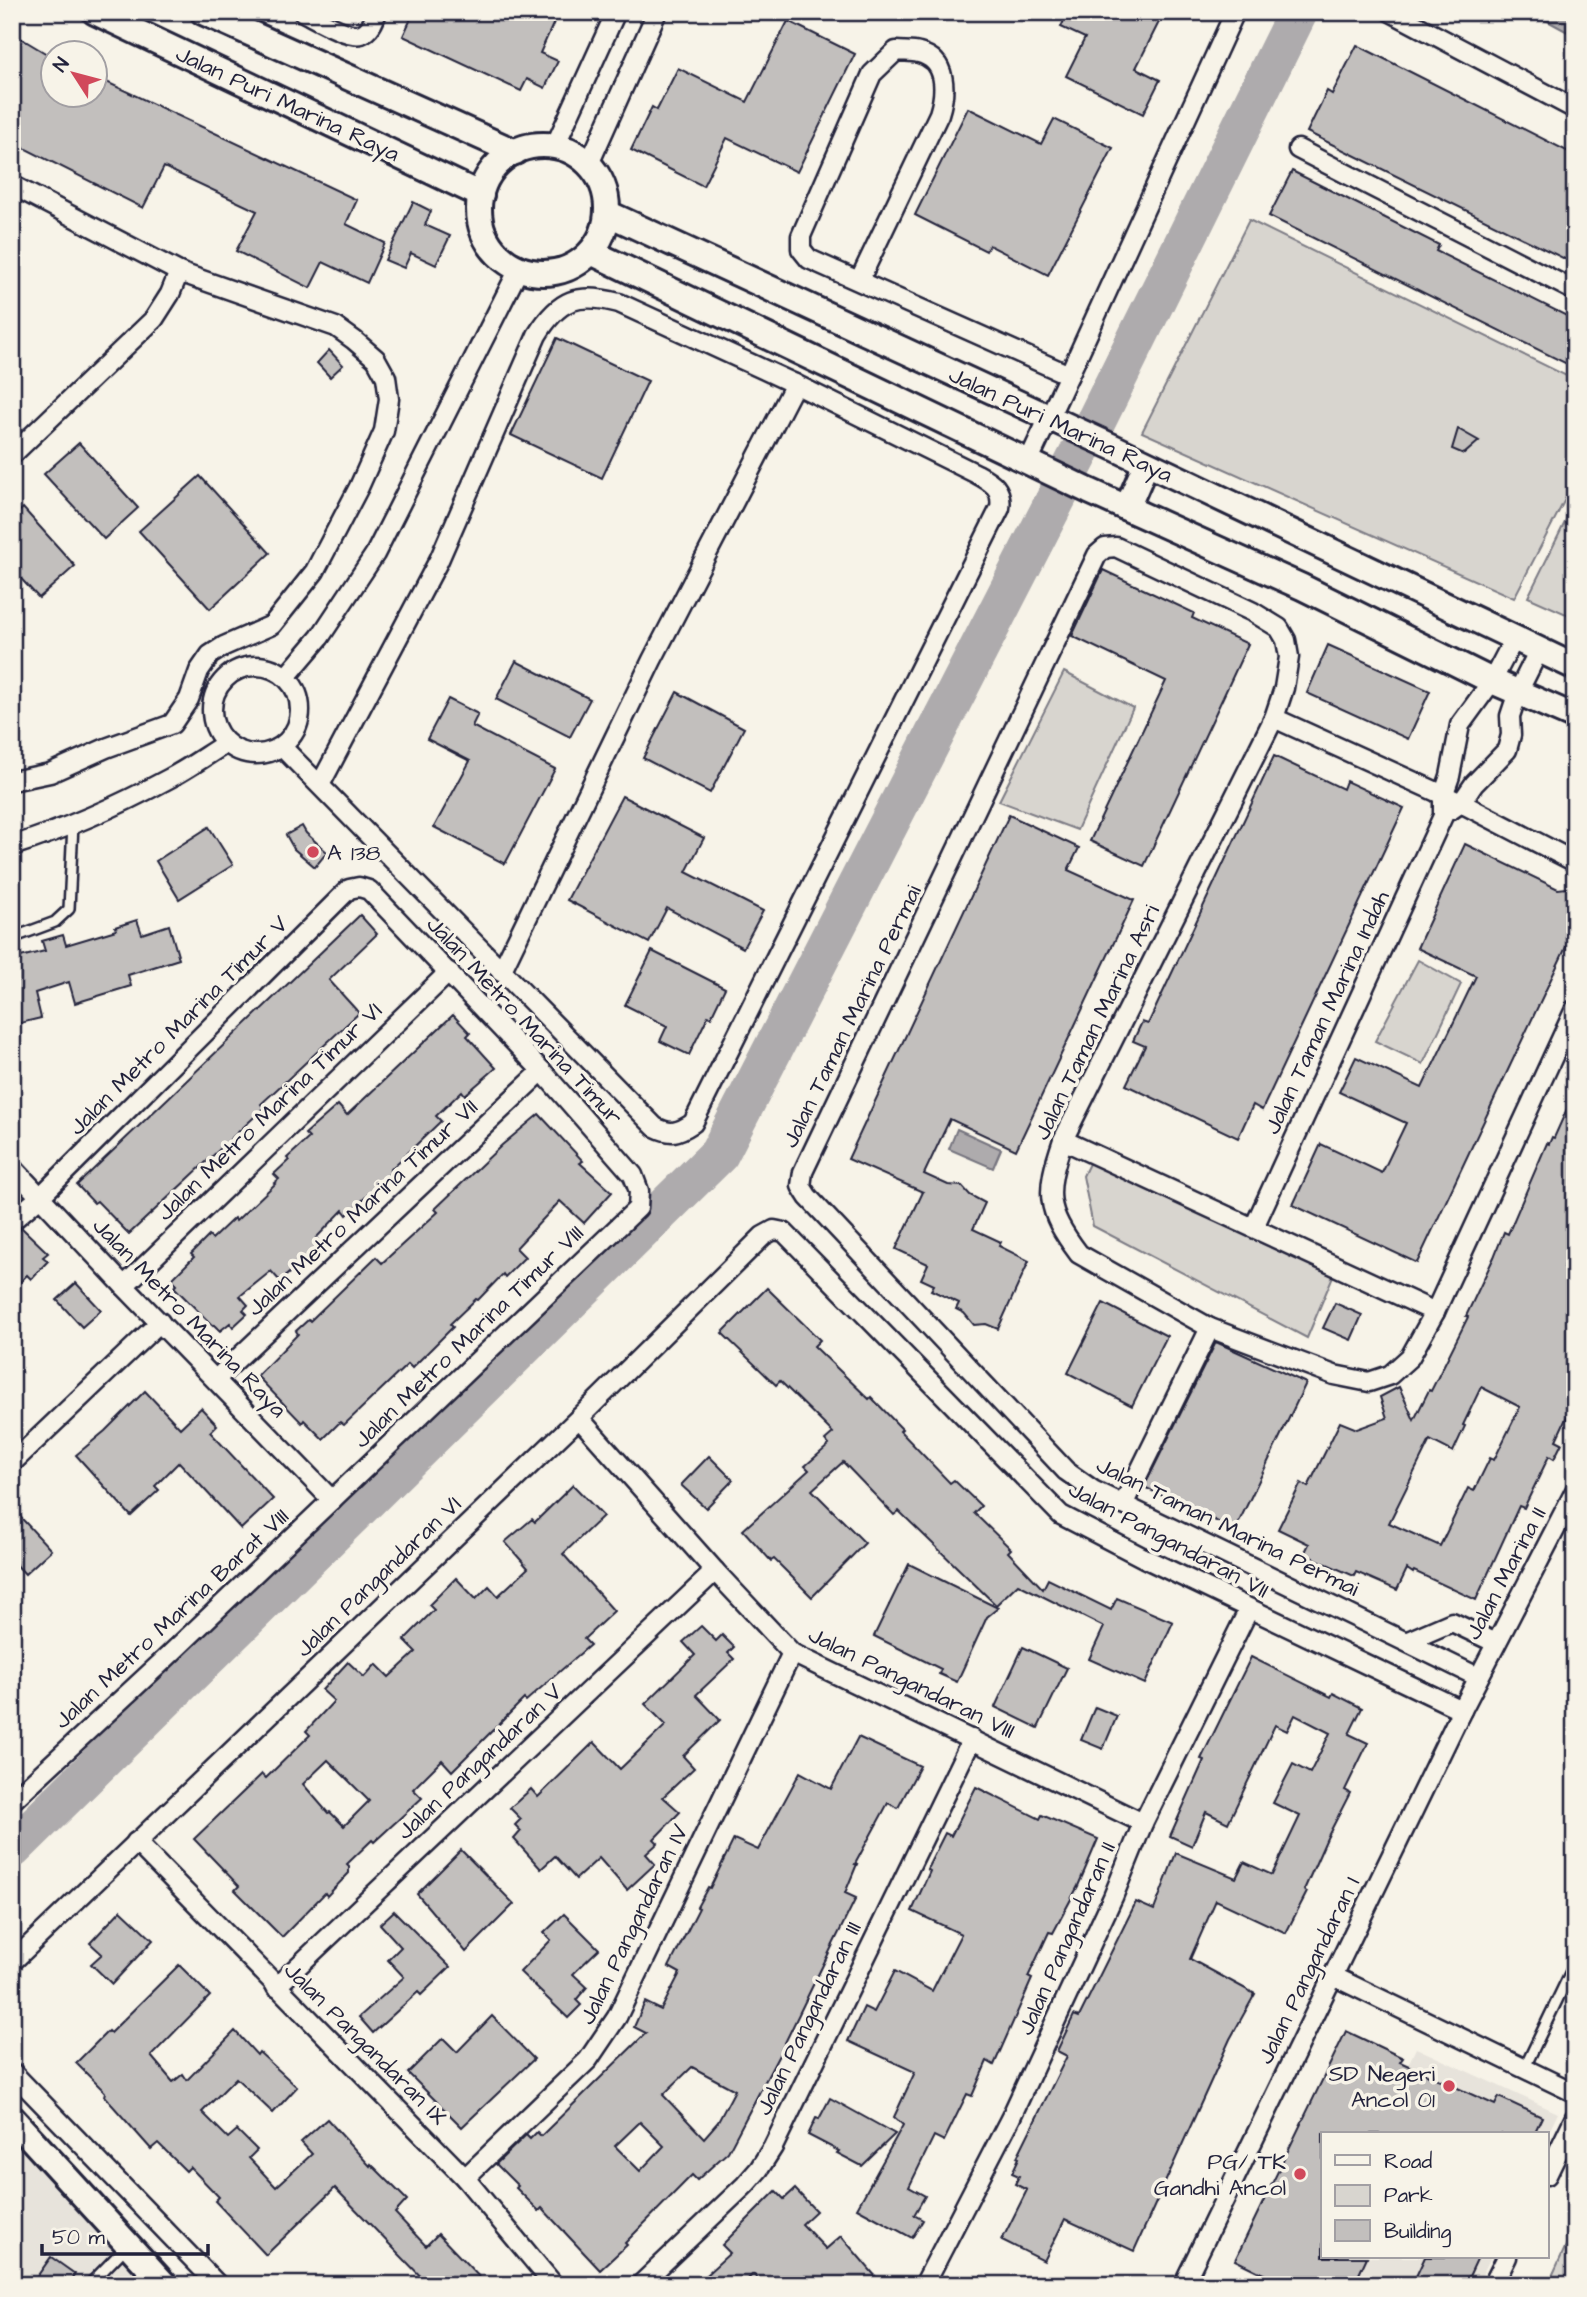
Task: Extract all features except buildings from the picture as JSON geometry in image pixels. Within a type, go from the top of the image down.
[{"type":"street","name":"Jalan Puri Marina Raya","points":[[94,12],[481,195]]},
{"type":"street","name":"Jalan Puri Marina Raya","points":[[203,12],[515,152]]},
{"type":"street","points":[[303,12],[351,35],[362,34],[372,26],[377,12]]},
{"type":"street","points":[[555,146],[616,12]]},
{"type":"street","points":[[589,164],[657,12]]},
{"type":"street","points":[[1028,462],[1235,12]]},
{"type":"street","points":[[1391,12],[1575,109]]},
{"type":"street","points":[[859,281],[945,97],[945,83],[940,69],[920,53],[896,51],[873,74],[801,236],[801,249],[809,259],[1069,375]]},
{"type":"street","points":[[534,146],[555,146],[574,153],[589,164],[600,179],[606,195],[607,213],[602,234],[591,251],[576,264],[558,272],[538,273],[519,269],[500,257],[486,239],[480,217],[481,195],[488,177],[500,163],[515,152],[534,146]]},
{"type":"street","points":[[1298,149],[1575,291]]},
{"type":"street","points":[[12,185],[179,272],[336,327],[376,359],[386,377],[389,399],[384,430],[359,486],[314,571],[272,625],[210,655],[199,671],[190,699],[172,724],[106,748],[50,773],[12,781]]},
{"type":"street","name":"Jalan Puri Marina Raya","points":[[607,213],[1113,447],[1575,667]]},
{"type":"street","name":"Jalan Puri Marina Raya","points":[[591,251],[1089,491],[1302,586],[1492,681],[1575,717]]},
{"type":"street","points":[[286,677],[320,637],[375,554],[519,269]]},
{"type":"street","points":[[12,455],[154,319],[170,294],[179,272]]},
{"type":"street","points":[[282,747],[655,1127],[668,1134],[680,1131],[693,1123],[1001,503],[999,490],[992,482],[795,384],[618,303],[594,296],[567,302],[548,317],[537,335],[439,559],[320,785]]},
{"type":"street","points":[[501,972],[652,660],[795,384]]},
{"type":"street","points":[[1128,508],[1146,464]]},
{"type":"street","name":"Jalan Taman Marina Permai","points":[[1274,718],[1284,688],[1289,657],[1286,640],[1279,628],[1254,612],[1116,547],[1105,548],[1097,555],[803,1172],[801,1186],[808,1197],[1066,1471],[1093,1490],[1478,1677]]},
{"type":"street","points":[[1492,681],[1514,639]]},
{"type":"street","points":[[1518,692],[1539,650]]},
{"type":"street","points":[[248,666],[268,667],[286,677],[299,699],[298,725],[292,737],[282,747],[263,755],[243,754],[225,744],[214,727],[211,708],[216,688],[230,674],[248,666]]},
{"type":"street","name":"Jalan Taman Marina Indah","points":[[1254,1227],[1443,816],[1443,796],[1450,776],[1460,725],[1492,681]]},
{"type":"street","name":"Jalan Taman Marina Indah","points":[[1443,816],[1461,803],[1507,750],[1511,735],[1510,716],[1518,692]]},
{"type":"street","points":[[1274,718],[1461,803],[1575,862]]},
{"type":"street","name":"Jalan Taman Marina Asri","points":[[1210,1328],[1079,1254],[1065,1234],[1051,1205],[1051,1174],[1063,1140],[1274,718]]},
{"type":"street","points":[[12,846],[73,823],[172,778],[225,744]]},
{"type":"street","name":"Jalan Metro Marina Timur","points":[[349,889],[359,887],[369,890],[542,1071],[633,1175],[639,1191],[638,1208]]},
{"type":"street","name":"Jalan Metro Marina Timur V","points":[[12,1222],[349,889]]},
{"type":"street","name":"Jalan Metro Marina Timur VI","points":[[124,1286],[449,972]]},
{"type":"street","points":[[1123,1504],[1210,1328],[1334,1375],[1370,1382],[1390,1375],[1410,1357],[1435,1312],[1575,1009]]},
{"type":"street","name":"Jalan Metro Marina Timur VII","points":[[216,1379],[542,1071]]},
{"type":"street","points":[[1063,1140],[1435,1312]]},
{"type":"street","name":"Jalan Metro Marina Raya","points":[[12,1167],[332,1500]]},
{"type":"street","name":"Jalan Metro Marina Timur VIII","points":[[332,1500],[638,1208]]},
{"type":"street","name":"Jalan Pangandaran VI","points":[[12,1962],[579,1418],[763,1236],[774,1230],[780,1231]]},
{"type":"street","name":"Jalan Pangandaran VII","points":[[780,1231],[784,1232],[1061,1515],[1144,1558],[1462,1710]]},
{"type":"street","points":[[12,1463],[160,1322]]},
{"type":"street","name":"Jalan Pangandaran VIII","points":[[579,1418],[792,1653],[1143,1823]]},
{"type":"street","name":"Jalan Marina II","points":[[1478,1677],[1575,1491]]},
{"type":"street","name":"Jalan Metro Marina Barat VIII","points":[[12,1801],[332,1500]]},
{"type":"street","name":"Jalan Pangandaran V","points":[[276,1987],[715,1571]]},
{"type":"street","name":"Jalan Pangandaran II","points":[[925,2285],[1011,2117],[1113,1897],[1143,1823],[1249,1609]]},
{"type":"street","points":[[1408,1641],[1452,1622],[1496,1643]]},
{"type":"street","name":"Jalan Pangandaran IV","points":[[465,2178],[588,2060],[601,2044],[617,2017],[792,1653]]},
{"type":"street","name":"Jalan Pangandaran I","points":[[1183,2285],[1478,1677]]},
{"type":"street","name":"Jalan Pangandaran III","points":[[640,2285],[745,2185],[773,2147],[972,1739]]},
{"type":"street","name":"Jalan Pangandaran IX","points":[[136,1842],[465,2178],[554,2285]]},
{"type":"street","points":[[1332,1976],[1575,2094]]},
{"type":"street","points":[[12,2072],[218,2285]]},
{"type":"street","points":[[1548,2173],[1575,2117]]},
{"type":"street","points":[[12,2118],[164,2285]]},
{"type":"street","points":[[1493,2285],[1506,2258]]},
{"type":"lane","points":[[12,938],[55,922],[69,909],[73,823]]},
{"type":"lane","points":[[1524,2069],[1575,1963]]},
{"type":"lane","points":[[89,2285],[128,2245]]},
{"type":"shaded area","points":[[1531,12],[1575,12],[1575,36]]},
{"type":"shaded area","points":[[957,1129],[1001,1149],[993,1168],[949,1149]]},
{"type":"shaded area","name":"SD Negeri Ancol 01","points":[[1416,2048],[1558,2113],[1548,2134],[1376,2132]]},
{"type":"shaded area","points":[[12,2127],[173,2285],[12,2285]]},
{"type":"shaded area","points":[[1322,2258],[1490,2258],[1477,2285],[1293,2285]]},
{"type":"green space","points":[[1249,220],[1575,380],[1575,480],[1514,598],[1142,432]]},
{"type":"green space","points":[[1575,502],[1575,618],[1528,597]]},
{"type":"green space","points":[[1064,672],[1133,708],[1077,830],[999,801]]},
{"type":"green space","points":[[1418,960],[1461,984],[1423,1064],[1375,1041]]},
{"type":"green space","points":[[1094,1153],[1333,1276],[1307,1338],[1093,1226],[1083,1176]]},
{"type":"green space","points":[[1570,2237],[1575,2240],[1575,2285],[1548,2285]]},
{"type":"waterway","points":[[12,1849],[719,1154],[1098,417],[1298,12]]},
{"type":"place","name":"A 138","points":[[313,852]]},
{"type":"place","name":"SD Negeri Ancol 01","points":[[1449,2086]]},
{"type":"place","name":"PG/ TK Gandhi Ancol","points":[[1300,2174]]}]
